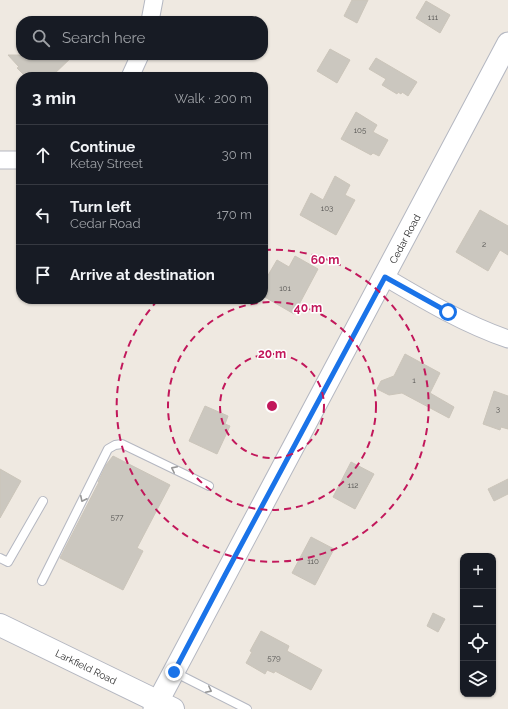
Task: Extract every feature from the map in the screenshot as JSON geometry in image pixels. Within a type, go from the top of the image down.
[{"type":"main road","name":"Larkfield Road","points":[[0,625],[162,706]]},
{"type":"street","points":[[151,16],[154,0]]},
{"type":"street","name":"Cedar Road","points":[[162,706],[174,672],[508,43]]},
{"type":"street","points":[[132,72],[138,60]]},
{"type":"street","points":[[0,160],[16,160]]},
{"type":"street","points":[[385,277],[461,319],[487,332],[508,339]]},
{"type":"lane","points":[[42,581],[108,449],[115,445],[122,444],[210,486]]},
{"type":"lane","points":[[0,558],[8,562],[43,501]]},
{"type":"lane","points":[[174,672],[247,709]]},
{"type":"building","points":[[352,0],[368,0],[357,23],[344,16]]},
{"type":"building","points":[[426,1],[450,15],[440,33],[416,18]]},
{"type":"building","points":[[330,49],[350,60],[337,83],[317,71]]},
{"type":"building","points":[[8,55],[16,55],[16,60],[69,60],[56,72],[21,72],[17,68],[19,67]]},
{"type":"building","points":[[376,58],[417,82],[408,96],[402,92],[401,94],[398,92],[397,94],[382,85],[386,79],[369,69]]},
{"type":"building","points":[[356,112],[377,125],[373,132],[388,140],[379,156],[373,153],[371,155],[341,139]]},
{"type":"building","points":[[335,176],[350,185],[345,195],[355,200],[336,235],[300,215],[311,193],[323,200]]},
{"type":"building","points":[[480,210],[508,226],[508,255],[500,250],[488,271],[456,252]]},
{"type":"building","points":[[295,256],[318,269],[294,314],[268,299],[268,275],[277,260],[289,267]]},
{"type":"building","points":[[405,354],[440,373],[430,393],[454,407],[449,418],[402,393],[389,395],[377,389],[381,381],[394,376]]},
{"type":"building","points":[[494,391],[508,396],[508,429],[501,427],[500,430],[483,424]]},
{"type":"building","points":[[205,406],[228,416],[225,424],[230,426],[217,454],[189,441]]},
{"type":"building","points":[[113,456],[170,485],[137,548],[143,551],[123,590],[60,558],[99,482],[106,465]]},
{"type":"building","points":[[351,462],[374,474],[355,509],[333,497]]},
{"type":"building","points":[[0,469],[21,481],[0,518]]},
{"type":"building","points":[[508,479],[508,494],[494,501],[488,489]]},
{"type":"building","points":[[311,537],[334,549],[315,585],[292,573]]},
{"type":"building","points":[[433,613],[445,619],[438,632],[427,626]]},
{"type":"building","points":[[261,631],[289,646],[287,651],[322,670],[311,690],[275,671],[274,673],[267,670],[265,674],[246,663],[252,652],[250,651]]},
{"type":"route","points":[[174,672],[385,277],[448,312]]}]
